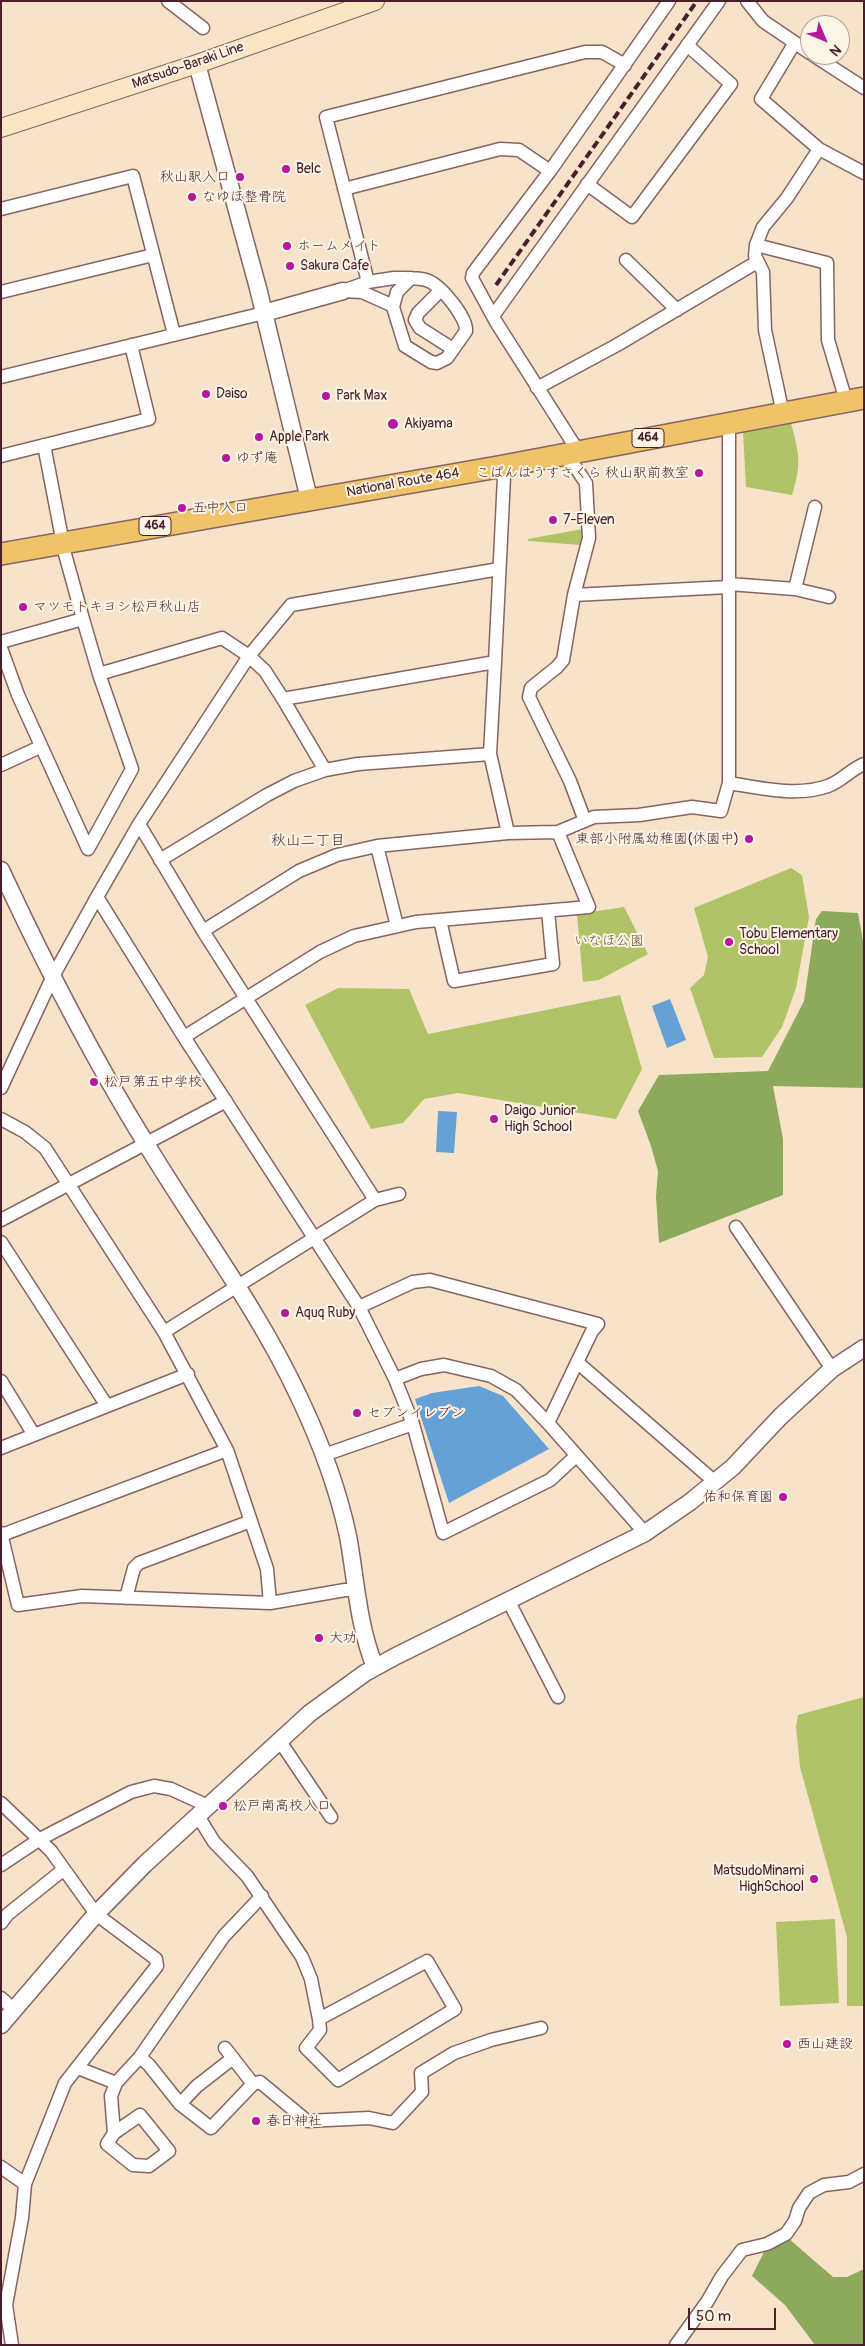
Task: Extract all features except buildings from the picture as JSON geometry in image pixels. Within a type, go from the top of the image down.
[{"type":"highway","name":"National Route 464","points":[[1,554],[498,467],[864,398]]},
{"type":"main road","name":"Matsudo-Baraki Line","points":[[1,128],[197,64],[375,1]]},
{"type":"street","points":[[168,1],[203,28]]},
{"type":"street","points":[[585,821],[570,781],[529,697],[531,688],[563,660],[574,595],[589,538],[586,483],[572,452],[537,388],[472,278],[473,273],[550,171],[669,1]]},
{"type":"street","points":[[493,316],[719,1]]},
{"type":"street","points":[[747,1],[764,21],[800,48]]},
{"type":"street","points":[[794,44],[761,99],[819,148],[864,173]]},
{"type":"street","points":[[587,184],[632,217],[731,84],[687,45]]},
{"type":"street","points":[[368,282],[326,117],[585,52],[602,52],[625,65]]},
{"type":"street","points":[[197,64],[264,313],[309,499]]},
{"type":"street","points":[[828,65],[864,88]]},
{"type":"street","points":[[783,414],[765,330],[763,272],[755,256],[756,245],[763,228],[787,198],[819,148]]},
{"type":"street","points":[[344,189],[500,149],[519,150],[550,171]]},
{"type":"street","points":[[1,209],[133,176],[174,334]]},
{"type":"street","points":[[756,245],[827,263],[828,340],[844,394],[843,403]]},
{"type":"street","points":[[1,292],[153,255]]},
{"type":"street","points":[[626,260],[677,310]]},
{"type":"street","points":[[537,388],[617,345],[757,262]]},
{"type":"street","points":[[1,377],[264,313],[343,292],[368,282],[394,278],[412,278],[426,280],[441,290],[461,314],[467,325],[466,331],[453,349],[443,361],[437,363],[426,361],[409,350],[402,341],[393,307],[397,292],[412,278]]},
{"type":"street","points":[[441,290],[418,313],[415,320],[420,328],[453,349]]},
{"type":"street","points":[[343,292],[362,292],[393,307]]},
{"type":"street","points":[[1,456],[149,420],[132,345]]},
{"type":"street","points":[[203,931],[299,871],[337,855],[377,846],[508,833],[558,832],[594,817],[639,816],[692,807],[721,811],[729,783],[729,423]]},
{"type":"street","points":[[1,648],[40,747],[88,849],[132,769],[99,674],[63,543],[44,446]]},
{"type":"street","points":[[498,467],[504,477],[490,754],[508,833]]},
{"type":"street","points":[[794,589],[815,507]]},
{"type":"street","points":[[1,1088],[52,978],[139,824],[249,656],[291,605],[499,569]]},
{"type":"street","points":[[574,595],[728,586],[794,589],[829,597]]},
{"type":"street","points":[[1,642],[84,619]]},
{"type":"street","points":[[99,674],[222,638],[249,656],[265,671],[325,770]]},
{"type":"street","points":[[282,699],[495,662]]},
{"type":"street","points":[[1,765],[40,747]]},
{"type":"street","points":[[160,860],[267,795],[294,781],[325,770],[358,764],[490,754]]},
{"type":"street","points":[[729,783],[766,789],[806,791],[828,786],[843,779],[864,764]]},
{"type":"street","points":[[139,824],[203,931],[375,1200]]},
{"type":"street","points":[[184,1037],[320,952],[354,936],[397,926],[440,920],[589,907],[558,832]]},
{"type":"street","points":[[377,846],[397,926]]},
{"type":"street","points":[[1,870],[52,978],[90,1051],[284,1366],[324,1455],[345,1527],[366,1641],[375,1667]]},
{"type":"street","points":[[97,897],[184,1037],[359,1307],[395,1379],[413,1424],[443,1533],[550,1480],[576,1456]]},
{"type":"street","points":[[440,920],[454,981],[553,964],[548,911]]},
{"type":"street","points":[[1,1220],[226,1101]]},
{"type":"street","points":[[1,1119],[25,1132],[45,1148],[164,1332],[188,1374],[227,1450],[267,1570],[270,1603]]},
{"type":"street","points":[[164,1332],[375,1200],[399,1194]]},
{"type":"street","points":[[736,1227],[832,1369]]},
{"type":"street","points":[[1,1242],[107,1406]]},
{"type":"street","points":[[359,1307],[413,1282],[430,1280],[598,1324],[592,1332],[548,1423]]},
{"type":"street","points":[[1,2025],[96,1914],[146,1864],[310,1713],[375,1667],[645,1533],[690,1502],[733,1467],[780,1417],[832,1369],[864,1348]]},
{"type":"street","points":[[577,1362],[715,1482]]},
{"type":"street","points":[[395,1379],[444,1364],[492,1376],[516,1390],[548,1423],[645,1533]]},
{"type":"street","points":[[1,1448],[188,1374]]},
{"type":"street","points":[[1,1381],[34,1435]]},
{"type":"street","points":[[324,1455],[413,1424]]},
{"type":"street","points":[[227,1450],[2,1534],[18,1605],[82,1596],[270,1603],[345,1590],[357,1590]]},
{"type":"street","points":[[126,1598],[134,1568],[139,1563],[251,1521]]},
{"type":"street","points":[[508,1600],[558,1696]]},
{"type":"street","points":[[279,1740],[331,1817]]},
{"type":"street","points":[[1,1865],[40,1839],[131,1792],[154,1786],[170,1789],[203,1811],[214,1842],[248,1876],[302,1957],[311,1979],[320,2030],[306,2048],[338,2080],[455,2009],[427,1961],[319,2019]]},
{"type":"street","points":[[1,1803],[51,1851],[96,1914],[156,1959],[157,1966],[65,2084],[25,2184],[22,2218],[6,2269],[6,2305],[12,2345]]},
{"type":"street","points":[[1,1923],[8,1914],[63,1870]]},
{"type":"street","points":[[114,2134],[140,2115],[169,2151],[149,2166],[133,2165],[107,2144],[114,2134],[111,2096],[116,2083],[140,2058],[224,1936],[262,1896]]},
{"type":"street","points":[[1,1998],[14,2010]]},
{"type":"street","points":[[140,2058],[149,2065],[180,2104],[211,2128],[253,2084],[260,2082],[307,2121],[369,2118],[393,2123],[422,2092],[421,2073],[454,2053],[491,2040],[541,2028]]},
{"type":"street","points":[[180,2104],[229,2053],[253,2084]]},
{"type":"street","points":[[78,2068],[116,2083]]},
{"type":"street","points":[[1,2168],[25,2184]]},
{"type":"street","points":[[676,2345],[707,2302],[722,2276],[742,2250],[767,2244],[786,2234],[795,2221],[798,2208],[809,2193],[824,2185],[849,2182],[864,2174]]},
{"type":"green space","points":[[791,423],[798,459],[797,475],[792,495],[746,487],[743,432]]},
{"type":"green space","points":[[583,529],[581,545],[528,541],[528,539]]},
{"type":"green space","points":[[791,868],[802,875],[809,917],[796,988],[782,1027],[762,1057],[714,1058],[690,988],[704,975],[708,957],[694,908]]},
{"type":"green space","name":"いなほ公園","points":[[624,907],[648,954],[599,980],[583,982],[577,914]]},
{"type":"green space","points":[[822,911],[858,913],[864,947],[864,1088],[773,1086],[783,1139],[783,1195],[659,1243],[656,1197],[658,1171],[638,1111],[659,1075],[768,1071],[804,1001],[816,919]]},
{"type":"green space","points":[[338,988],[409,989],[428,1034],[620,995],[642,1069],[616,1119],[458,1093],[424,1099],[403,1123],[371,1129],[305,1005]]},
{"type":"green space","points":[[864,1697],[864,2006],[847,2006],[847,1937],[800,1767],[796,1727],[798,1715]]},
{"type":"green space","points":[[835,1919],[839,2003],[780,2006],[776,1922]]},
{"type":"green space","points":[[788,2238],[833,2277],[847,2277],[864,2269],[864,2345],[815,2345],[785,2305],[752,2276],[767,2246]]},
{"type":"water","points":[[670,999],[686,1040],[667,1048],[652,1006]]},
{"type":"water","points":[[438,1111],[457,1112],[454,1153],[436,1152]]},
{"type":"water","points":[[479,1386],[503,1396],[549,1449],[449,1503],[415,1399],[432,1393]]},
{"type":"railway","points":[[496,285],[697,1]]},
{"type":"place","name":"Belc","points":[[286,169]]},
{"type":"place","name":"秋山駅入口","points":[[240,177]]},
{"type":"place","name":"なゆほ整骨院","points":[[192,197]]},
{"type":"place","name":"ホームメイト","points":[[287,246]]},
{"type":"place","name":"Sakura Cafe","points":[[290,266]]},
{"type":"place","name":"Daiso","points":[[206,394]]},
{"type":"place","name":"Park Max","points":[[326,396]]},
{"type":"place","name":"Akiyama","points":[[393,424]]},
{"type":"place","name":"Apple Park","points":[[259,437]]},
{"type":"place","name":"ゆず庵","points":[[226,458]]},
{"type":"place","name":"こぱんはうすさくら 秋山駅前教室","points":[[699,473]]},
{"type":"place","name":"五中入口","points":[[182,508]]},
{"type":"place","name":"7-Eleven","points":[[553,520]]},
{"type":"place","name":"マツモトキヨシ松戸秋山店","points":[[23,607]]},
{"type":"place","name":"東部小附属幼稚園(休園中)","points":[[749,839]]},
{"type":"place","name":"Tobu Elementary School","points":[[729,942]]},
{"type":"place","name":"松戸第五中学校","points":[[94,1082]]},
{"type":"place","name":"Daigo Junior High School","points":[[494,1119]]},
{"type":"place","name":"Aquq Ruby","points":[[285,1313]]},
{"type":"place","name":"セブンイレブン","points":[[357,1413]]},
{"type":"place","name":"佑和保育園","points":[[783,1497]]},
{"type":"place","name":"大功","points":[[319,1638]]},
{"type":"place","name":"松戸南高校入口","points":[[223,1806]]},
{"type":"place","name":"MatsudoMinami HighSchool","points":[[814,1879]]},
{"type":"place","name":"西山建設","points":[[787,2044]]},
{"type":"place","name":"春日神社","points":[[256,2121]]},
{"type":"district","name":"秋山二丁目","points":[[308,841]]}]
